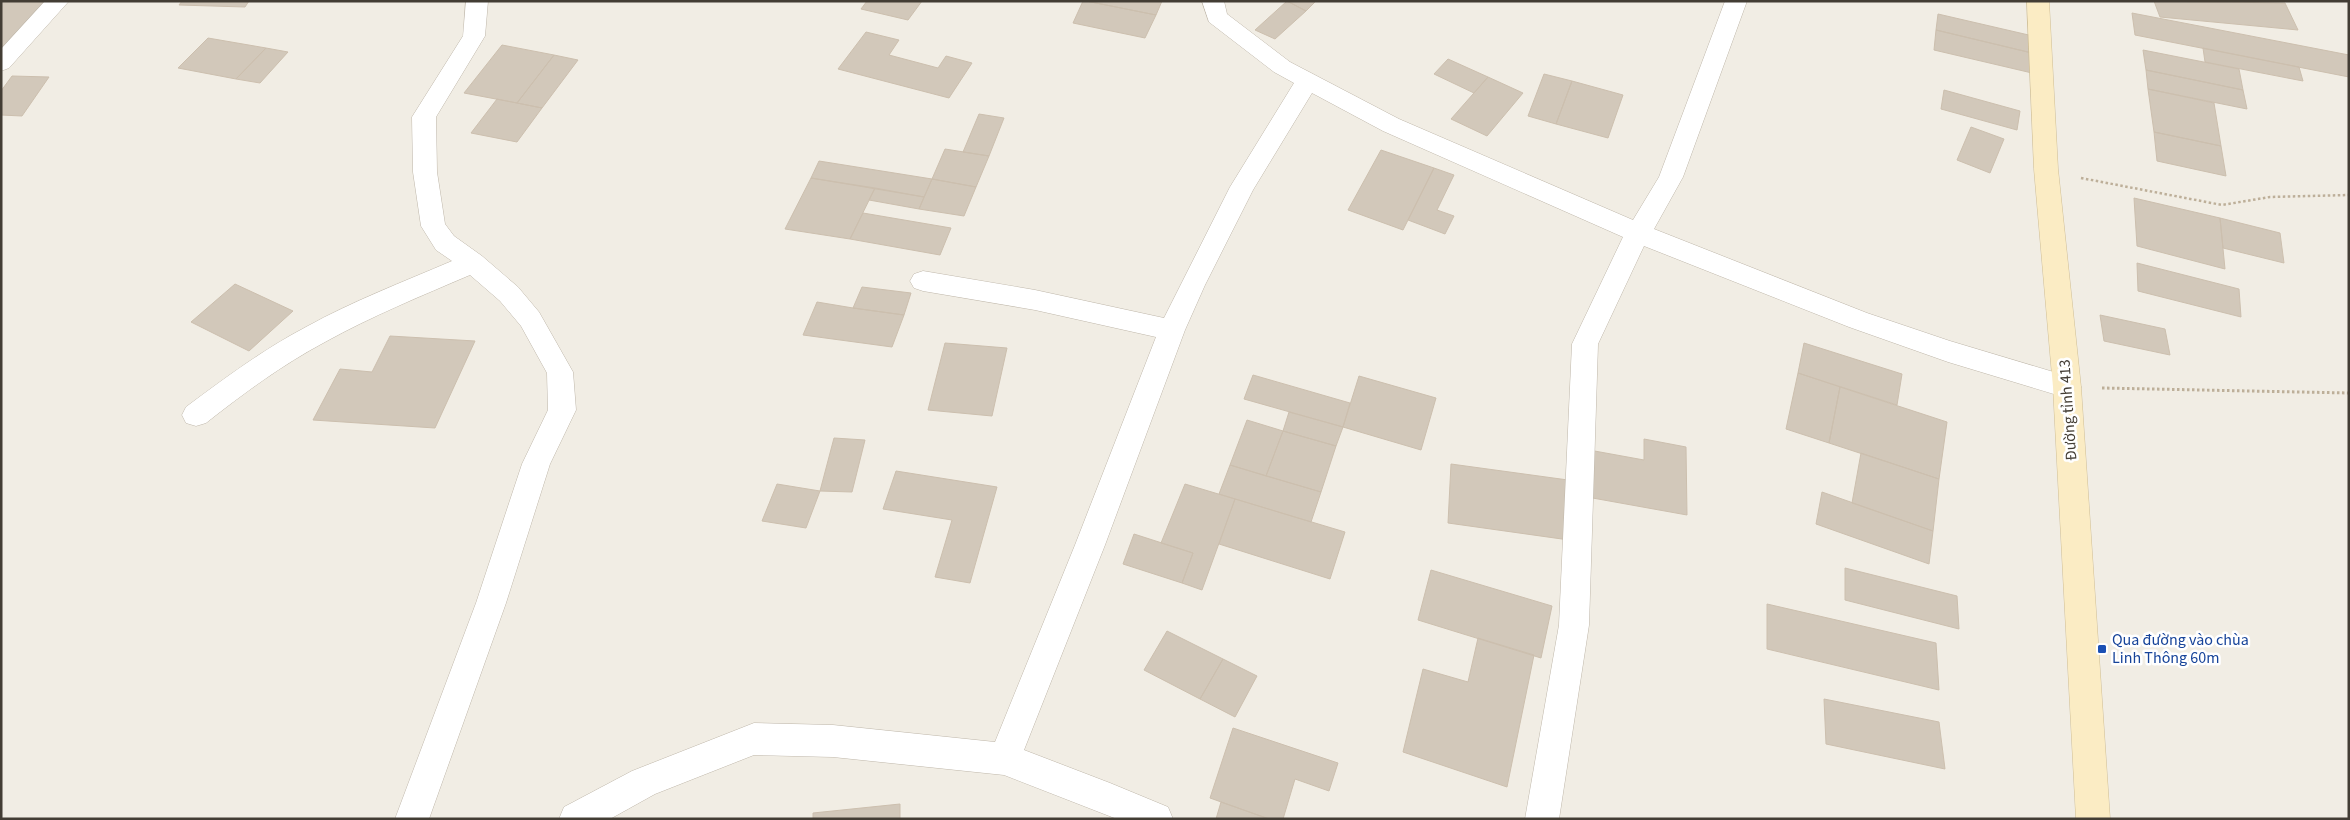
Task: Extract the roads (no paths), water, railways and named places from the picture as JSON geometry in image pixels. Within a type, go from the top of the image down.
[{"type":"main road","name":"Đường tỉnh 413","points":[[2038,1],[2046,169],[2067,387],[2093,819]]},
{"type":"street","points":[[1,63],[58,1]]},
{"type":"street","points":[[412,819],[490,603],[536,464],[562,410],[560,372],[530,319],[509,294],[473,263],[444,243],[433,226],[424,172],[424,117],[474,36],[477,1]]},
{"type":"street","points":[[1213,1],[1217,17],[1282,67],[1391,125],[1638,232],[1858,320],[1948,351],[2067,387]]},
{"type":"street","points":[[1542,819],[1574,625],[1585,344],[1638,232],[1654,209],[1671,177],[1736,1]]},
{"type":"street","points":[[1004,759],[1090,545],[1172,330],[1192,285],[1242,187],[1307,82]]},
{"type":"street","points":[[196,416],[246,377],[293,346],[342,320],[473,263]]},
{"type":"street","points":[[923,281],[1035,300],[1172,330]]},
{"type":"street","points":[[576,819],[644,782],[754,739],[833,741],[1004,759],[1110,799],[1156,819]]},
{"type":"place","name":"Qua đường vào chùa Linh Thông 60m","points":[[2102,649]]}]
